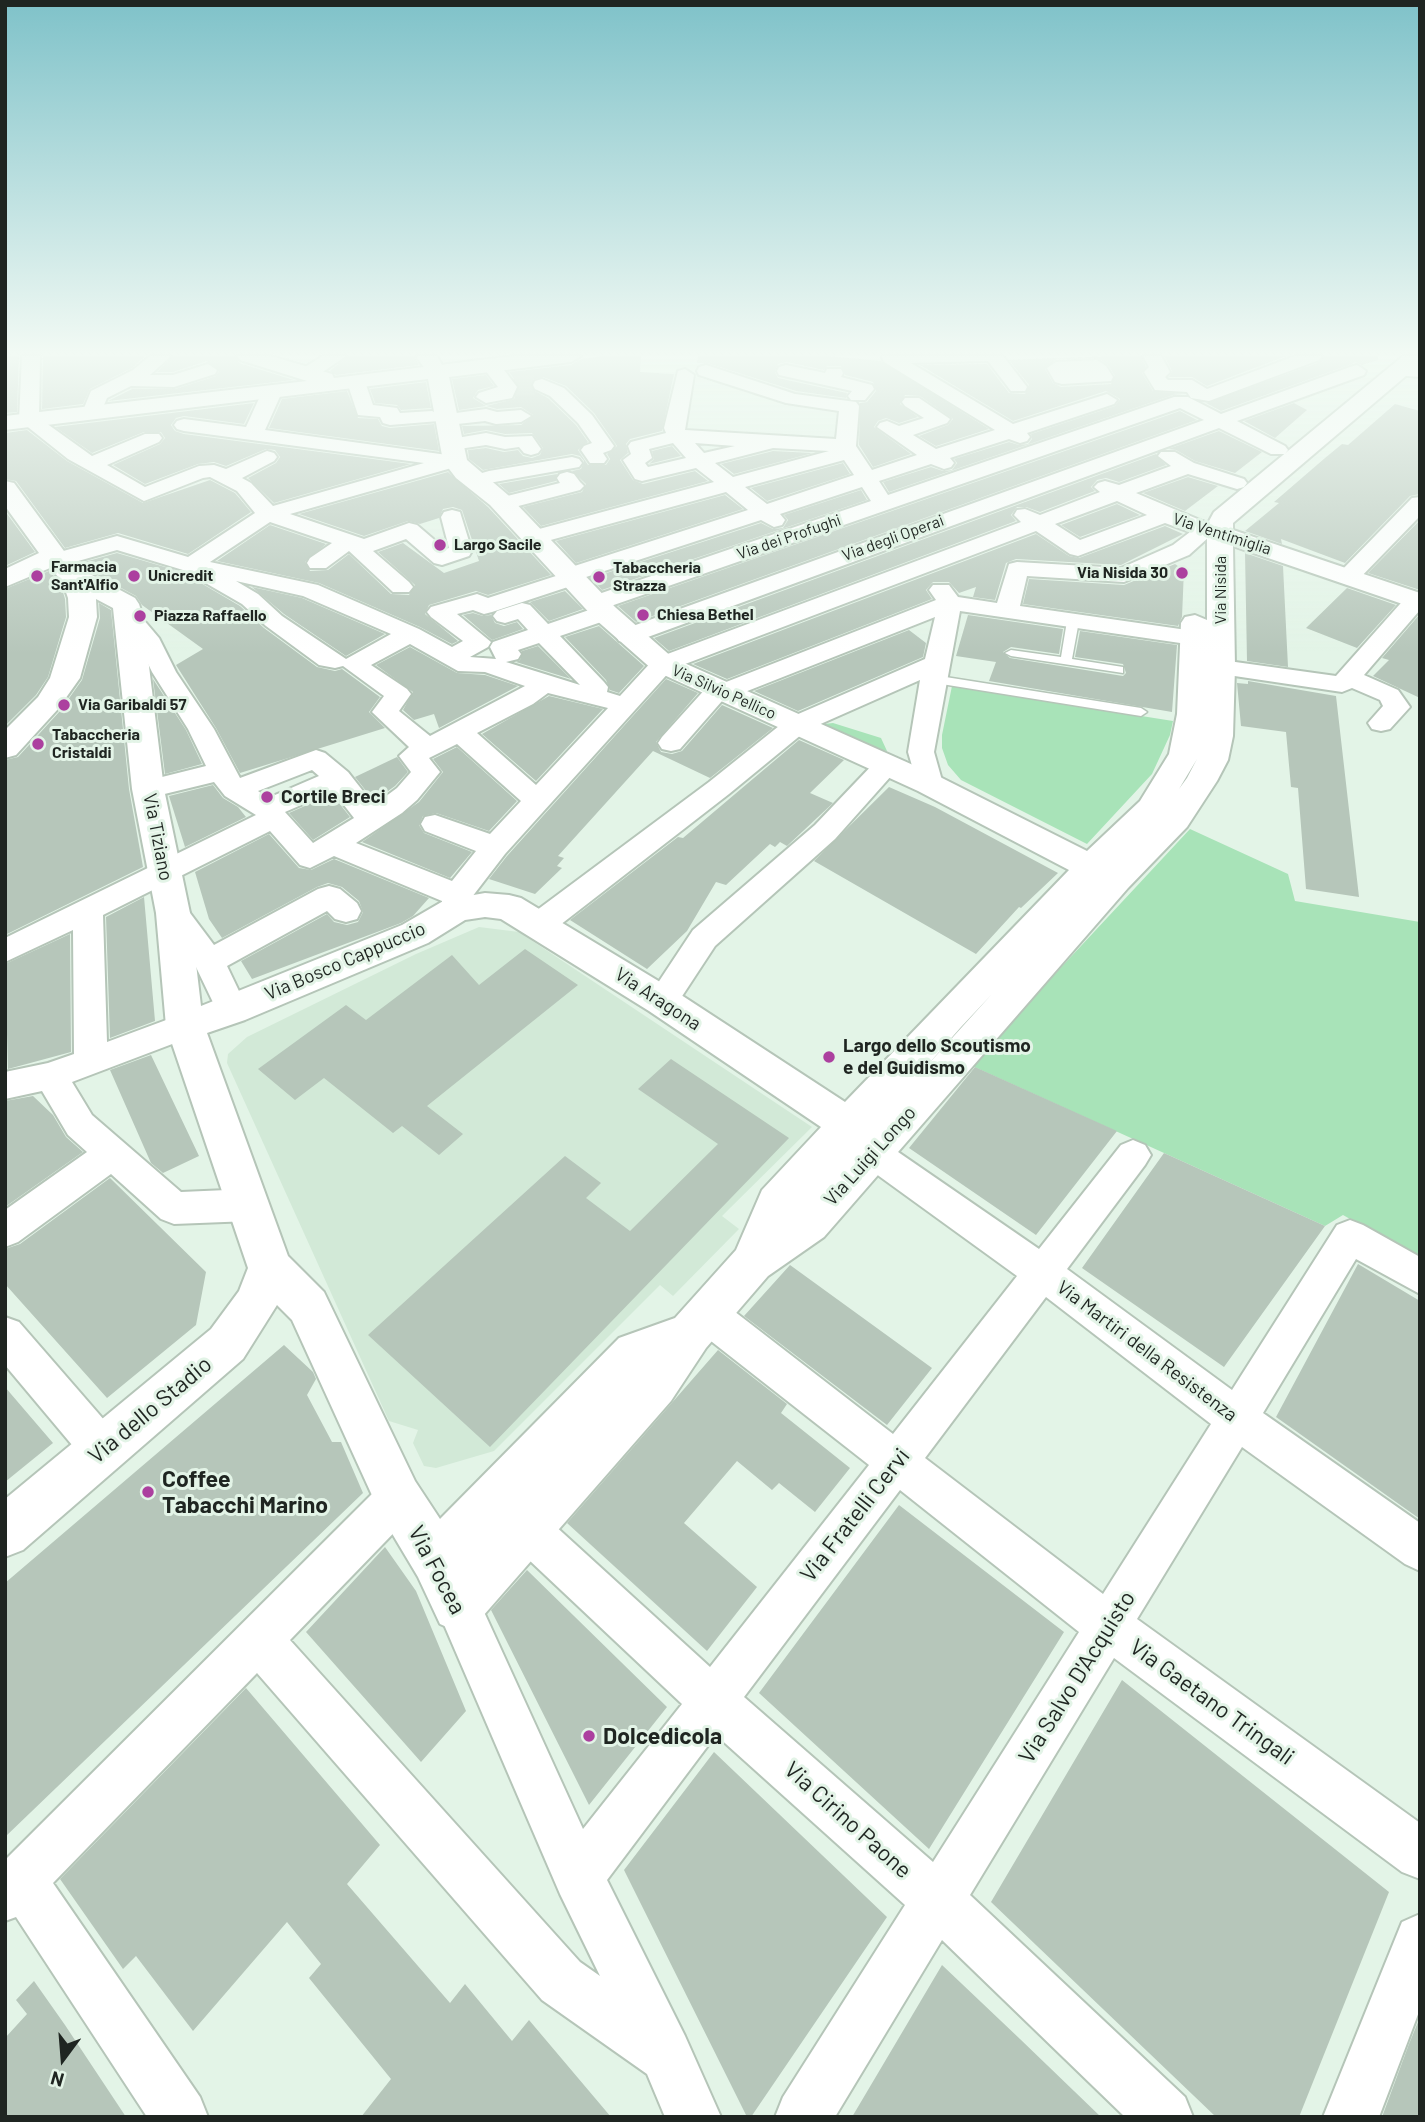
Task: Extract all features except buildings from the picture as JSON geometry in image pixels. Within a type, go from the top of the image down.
[{"type":"street","points":[[77,455],[145,495],[199,472],[214,471],[244,488],[268,514],[321,534],[351,537],[412,532],[452,517],[573,486],[570,471],[489,477]]},
{"type":"street","points":[[91,464],[112,455]]},
{"type":"street","points":[[419,455],[453,461]]},
{"type":"street","points":[[451,455],[453,461]]},
{"type":"street","points":[[374,506],[462,455]]},
{"type":"street","points":[[594,455],[597,459]]},
{"type":"street","points":[[641,455],[642,458],[633,460],[642,475],[719,455]]},
{"type":"street","points":[[698,455],[699,460],[728,485],[906,619],[937,662]]},
{"type":"street","points":[[536,537],[836,455]]},
{"type":"street","points":[[851,455],[902,535],[950,603],[922,752],[929,784]]},
{"type":"street","points":[[931,455],[1038,523],[1073,553],[1165,515]]},
{"type":"street","points":[[452,657],[479,642],[439,612],[477,601],[484,607],[931,455]]},
{"type":"street","name":"Via dei Profughi","points":[[506,655],[509,654],[502,647],[545,633],[705,566],[1023,455]]},
{"type":"street","name":"Via Ventimiglia","points":[[1050,455],[1117,494],[1207,533],[1418,601]]},
{"type":"street","name":"Via degli Operai","points":[[628,636],[1125,455]]},
{"type":"street","points":[[1166,455],[1187,467],[1237,483]]},
{"type":"street","name":"Via Nisida","points":[[1104,873],[1175,820],[1212,760],[1218,736],[1221,667],[1207,533],[1199,518],[1205,510],[1272,455]]},
{"type":"street","name":"Via Nisida","points":[[1104,873],[1152,808],[1184,754],[1192,714],[1194,638],[1207,533],[1298,455]]},
{"type":"street","points":[[227,478],[267,457]]},
{"type":"street","points":[[191,565],[217,537],[268,514],[453,461]]},
{"type":"street","name":"Via Silvio Pellico","points":[[453,461],[495,505],[536,537],[628,636],[663,664],[929,784],[1104,873]]},
{"type":"street","points":[[663,664],[1187,467]]},
{"type":"street","points":[[5,488],[82,597],[83,617],[65,678],[48,703],[5,748]]},
{"type":"street","points":[[533,496],[554,517],[562,515]]},
{"type":"street","points":[[1348,577],[1420,503]]},
{"type":"street","points":[[636,510],[814,656]]},
{"type":"street","points":[[412,532],[442,558],[461,551],[452,517]]},
{"type":"street","points":[[1007,611],[1017,569],[1124,575],[1181,551],[1207,533]]},
{"type":"street","points":[[318,563],[351,537]]},
{"type":"street","points":[[351,537],[360,552],[401,586]]},
{"type":"street","points":[[5,579],[61,564],[117,543],[191,565],[310,590],[411,634],[467,666],[487,664],[544,684],[625,705]]},
{"type":"street","points":[[61,564],[125,604],[131,632],[150,643],[164,672],[201,729],[225,780],[310,858],[337,846],[407,794],[426,772],[412,756],[524,699],[544,684]]},
{"type":"street","points":[[191,565],[250,599],[328,660],[345,662],[398,694],[385,712],[427,748]]},
{"type":"street","points":[[1221,667],[1342,684],[1418,601]]},
{"type":"street","points":[[671,743],[720,692],[950,603],[1194,638]]},
{"type":"street","points":[[505,616],[522,610],[596,687],[593,696]]},
{"type":"street","name":"Via Tiziano","points":[[131,632],[148,789],[173,913],[186,1026]]},
{"type":"street","points":[[345,662],[411,634]]},
{"type":"street","points":[[540,924],[719,788],[798,724],[937,662]]},
{"type":"street","name":"Via Bosco Cappuccio","points":[[5,1086],[51,1076],[232,1010],[415,934],[457,902],[495,847],[538,801],[590,725],[625,705],[663,664]]},
{"type":"street","points":[[1348,677],[1389,695],[1397,707],[1381,723]]},
{"type":"street","points":[[458,732],[538,801]]},
{"type":"street","points":[[148,789],[225,780],[316,759],[338,778],[368,821]]},
{"type":"street","points":[[662,1001],[704,938],[825,832],[887,766]]},
{"type":"street","points":[[5,951],[164,872],[338,778]]},
{"type":"street","points":[[435,824],[495,847]]},
{"type":"street","points":[[337,846],[457,902]]},
{"type":"street","name":"Via Luigi Longo","points":[[458,1606],[655,1385],[698,1324],[752,1262],[777,1203],[861,1139],[1104,873]]},
{"type":"street","name":"Via Aragona","points":[[457,902],[509,907],[540,924],[662,1001],[861,1139]]},
{"type":"street","points":[[209,962],[337,904]]},
{"type":"street","points":[[88,910],[91,1060]]},
{"type":"street","points":[[173,913],[209,962],[232,1010]]},
{"type":"street","name":"Via Focea","points":[[186,1026],[270,1268],[308,1306],[398,1498],[436,1559],[578,1876],[666,2055],[693,2117]]},
{"type":"street","points":[[51,1076],[100,1163],[174,1208],[250,1205]]},
{"type":"street","name":"Via Martiri della Resistenza","points":[[861,1139],[1237,1419],[1420,1549]]},
{"type":"street","name":"Via Fratelli Cervi","points":[[578,1876],[1133,1155]]},
{"type":"street","points":[[5,1231],[100,1163]]},
{"type":"street","name":"Via Salvo D'Acquisto","points":[[803,2117],[1350,1236],[1420,1277]]},
{"type":"street","name":"Via dello Stadio","points":[[5,1532],[228,1344],[256,1303],[270,1268]]},
{"type":"street","points":[[436,1559],[635,1353],[698,1324]]},
{"type":"street","name":"Via Gaetano Tringali","points":[[698,1324],[897,1462],[1108,1626],[1420,1854]]},
{"type":"street","points":[[5,1335],[103,1450]]},
{"type":"street","points":[[180,2117],[13,1888],[398,1498]]},
{"type":"street","name":"Via Cirino Paone","points":[[526,1528],[712,1700],[938,1900],[1165,2117]]},
{"type":"street","points":[[258,1639],[561,1981],[666,2055]]},
{"type":"street","points":[[1351,2117],[1420,1940]]},
{"type":"lane","points":[[1066,662],[1073,621]]},
{"type":"lane","points":[[1011,653],[1119,670]]},
{"type":"lane","points":[[937,662],[1141,712]]},
{"type":"shaded area","points":[[479,927],[519,932],[812,1127],[722,1216],[739,1229],[673,1296],[660,1285],[494,1451],[436,1468],[424,1466],[413,1443],[418,1430],[389,1421],[227,1063],[228,1054],[247,1037],[416,954]]},
{"type":"green space","points":[[952,686],[1173,721],[1170,735],[1152,774],[1087,844],[961,780],[948,765],[942,748],[942,735]]},
{"type":"green space","points":[[833,723],[881,738],[887,751],[879,750],[824,724]]},
{"type":"green space","points":[[1190,829],[1288,874],[1295,901],[1420,922],[1420,1259],[1343,1215],[1325,1226],[970,1065]]},
{"type":"place","name":"Largo Sacile","points":[[440,545]]},
{"type":"place","name":"Via Nisida 30","points":[[1182,573]]},
{"type":"place","name":"Farmacia Sant'Alfio","points":[[37,576]]},
{"type":"place","name":"Unicredit","points":[[134,576]]},
{"type":"place","name":"Tabaccheria Strazza","points":[[599,577]]},
{"type":"place","name":"Chiesa Bethel","points":[[643,615]]},
{"type":"place","name":"Piazza Raffaello","points":[[140,616]]},
{"type":"place","name":"Via Garibaldi 57","points":[[64,705]]},
{"type":"place","name":"Tabaccheria Cristaldi","points":[[38,744]]},
{"type":"place","name":"Cortile Breci","points":[[267,797]]},
{"type":"place","name":"Largo dello Scoutismo e del Guidismo","points":[[829,1057]]},
{"type":"place","name":"Coffee Tabacchi Marino","points":[[148,1492]]},
{"type":"place","name":"Dolcedicola","points":[[589,1736]]}]
